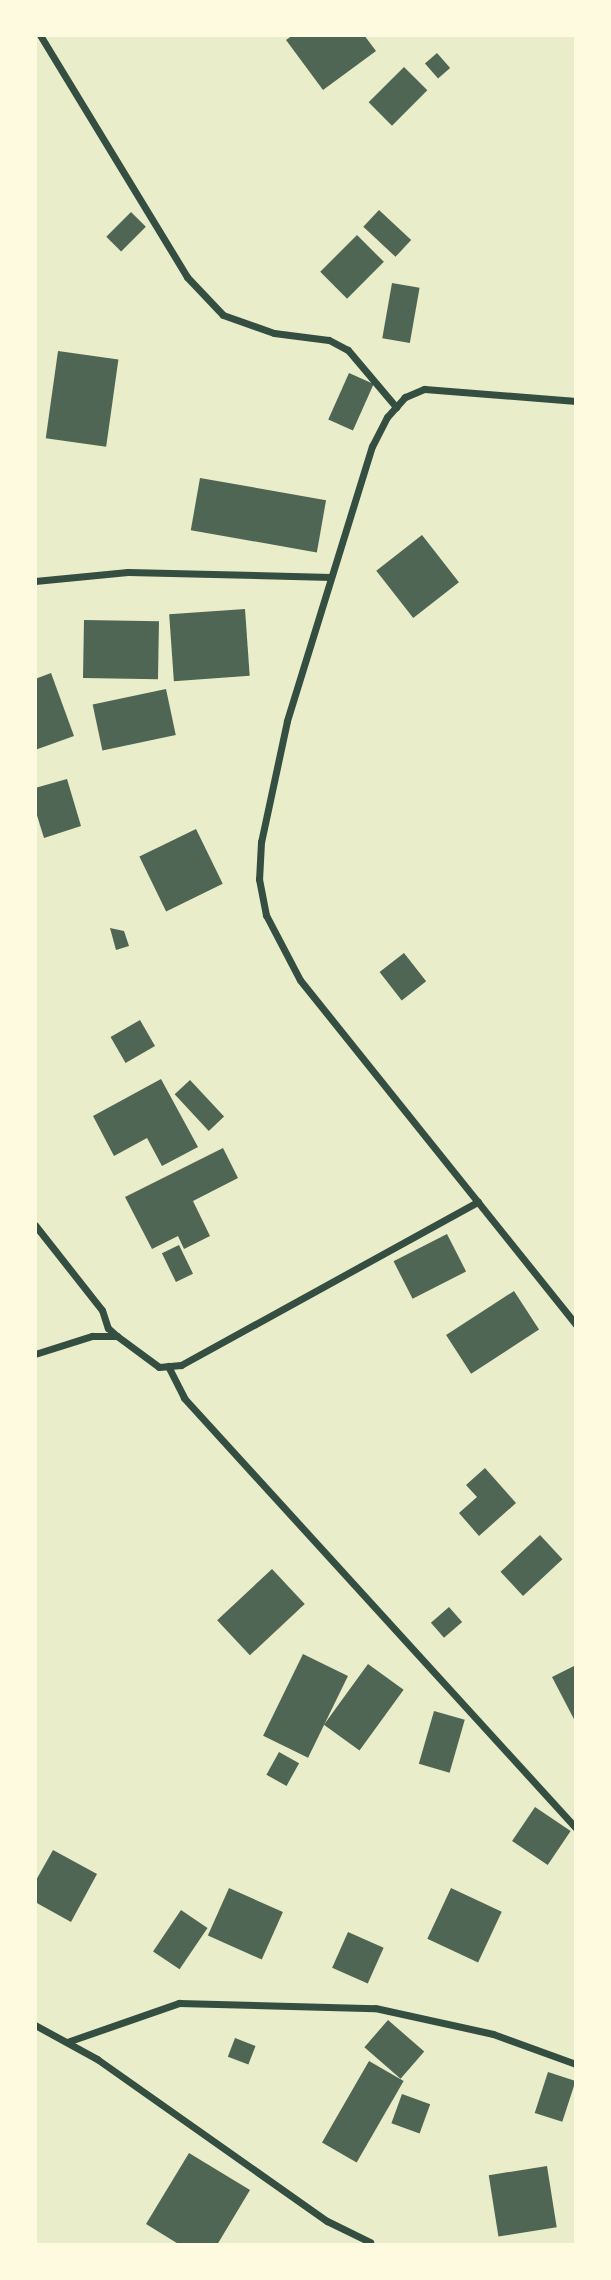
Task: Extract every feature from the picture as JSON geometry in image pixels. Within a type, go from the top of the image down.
[{"type":"street","points":[[40,35],[187,277],[223,315],[274,333],[329,340],[348,350],[396,407]]},
{"type":"street","points":[[576,401],[424,389],[396,407],[372,446],[287,721],[261,842],[259,879],[265,915],[300,981],[576,1325]]},
{"type":"street","points":[[35,581],[128,572],[331,577]]},
{"type":"street","points":[[35,1225],[102,1310],[108,1328],[131,1351],[159,1367],[181,1365],[478,1202]]},
{"type":"street","points":[[35,1354],[92,1336],[117,1336]]},
{"type":"street","points":[[168,1366],[184,1398],[576,1828]]},
{"type":"street","points":[[66,2042],[179,2003],[375,2008],[493,2034],[576,2064]]},
{"type":"street","points":[[35,2025],[66,2042],[327,2221],[370,2242]]},
{"type":"building","points":[[293,35],[364,35],[376,51],[323,90],[286,40]]},
{"type":"building","points":[[437,53],[450,68],[438,79],[425,63]]},
{"type":"building","points":[[404,67],[427,90],[392,126],[369,102]]},
{"type":"building","points":[[379,210],[411,240],[395,257],[363,227]]},
{"type":"building","points":[[131,212],[146,227],[121,252],[106,237]]},
{"type":"building","points":[[357,235],[384,262],[347,299],[320,272]]},
{"type":"building","points":[[392,283],[420,288],[410,343],[382,338]]},
{"type":"building","points":[[58,351],[118,359],[106,447],[46,438]]},
{"type":"building","points":[[349,373],[374,384],[353,431],[328,420]]},
{"type":"building","points":[[200,478],[326,500],[317,552],[191,530]]},
{"type":"building","points":[[422,535],[459,582],[413,618],[376,571]]},
{"type":"building","points":[[245,609],[250,676],[174,681],[169,614]]},
{"type":"building","points":[[84,620],[159,621],[158,679],[83,678]]},
{"type":"building","points":[[51,673],[74,736],[35,750],[35,679]]},
{"type":"building","points":[[166,689],[176,735],[102,751],[93,705]]},
{"type":"building","points":[[67,779],[81,826],[44,838],[35,809],[35,788]]},
{"type":"building","points":[[196,829],[223,884],[166,911],[139,857]]},
{"type":"building","points":[[110,928],[124,931],[129,946],[116,950]]},
{"type":"building","points":[[404,953],[426,981],[402,1000],[380,972]]},
{"type":"building","points":[[140,1020],[155,1046],[126,1063],[111,1037]]},
{"type":"building","points":[[161,1079],[198,1147],[162,1166],[147,1138],[114,1156],[93,1116]]},
{"type":"building","points":[[190,1080],[224,1117],[209,1131],[175,1094]]},
{"type":"building","points":[[223,1148],[238,1178],[193,1201],[210,1236],[184,1249],[178,1236],[152,1249],[125,1197]]},
{"type":"building","points":[[447,1234],[466,1271],[413,1299],[394,1261]]},
{"type":"building","points":[[179,1245],[193,1274],[176,1282],[162,1253]]},
{"type":"building","points":[[514,1291],[539,1330],[471,1374],[446,1335]]},
{"type":"building","points":[[485,1468],[516,1503],[479,1536],[459,1513],[477,1497],[466,1485]]},
{"type":"building","points":[[540,1535],[563,1559],[523,1596],[501,1572]]},
{"type":"building","points":[[272,1569],[305,1604],[250,1655],[217,1620]]},
{"type":"building","points":[[449,1607],[462,1622],[444,1638],[431,1623]]},
{"type":"building","points":[[303,1654],[348,1676],[308,1758],[263,1736]]},
{"type":"building","points":[[368,1664],[404,1690],[360,1751],[324,1725]]},
{"type":"building","points":[[576,1665],[576,1723],[552,1677]]},
{"type":"building","points":[[434,1711],[465,1720],[450,1773],[419,1764]]},
{"type":"building","points":[[279,1752],[299,1763],[287,1786],[266,1775]]},
{"type":"building","points":[[535,1807],[571,1831],[548,1865],[512,1841]]},
{"type":"building","points":[[53,1850],[97,1874],[71,1922],[35,1902],[35,1882]]},
{"type":"building","points":[[229,1888],[283,1912],[262,1960],[208,1936]]},
{"type":"building","points":[[451,1888],[502,1912],[478,1962],[427,1939]]},
{"type":"building","points":[[181,1910],[208,1928],[180,1969],[153,1951]]},
{"type":"building","points":[[348,1932],[384,1948],[368,1983],[332,1968]]},
{"type":"building","points":[[388,2020],[424,2051],[401,2079],[364,2047]]},
{"type":"building","points":[[235,2038],[256,2046],[248,2065],[228,2057]]},
{"type":"building","points":[[369,2061],[404,2081],[357,2162],[322,2142]]},
{"type":"building","points":[[548,2072],[576,2081],[562,2122],[535,2113]]},
{"type":"building","points":[[402,2094],[430,2104],[420,2133],[391,2123]]},
{"type":"building","points":[[189,2153],[250,2190],[217,2245],[180,2245],[146,2224]]},
{"type":"building","points":[[547,2166],[557,2227],[498,2236],[489,2175]]}]
